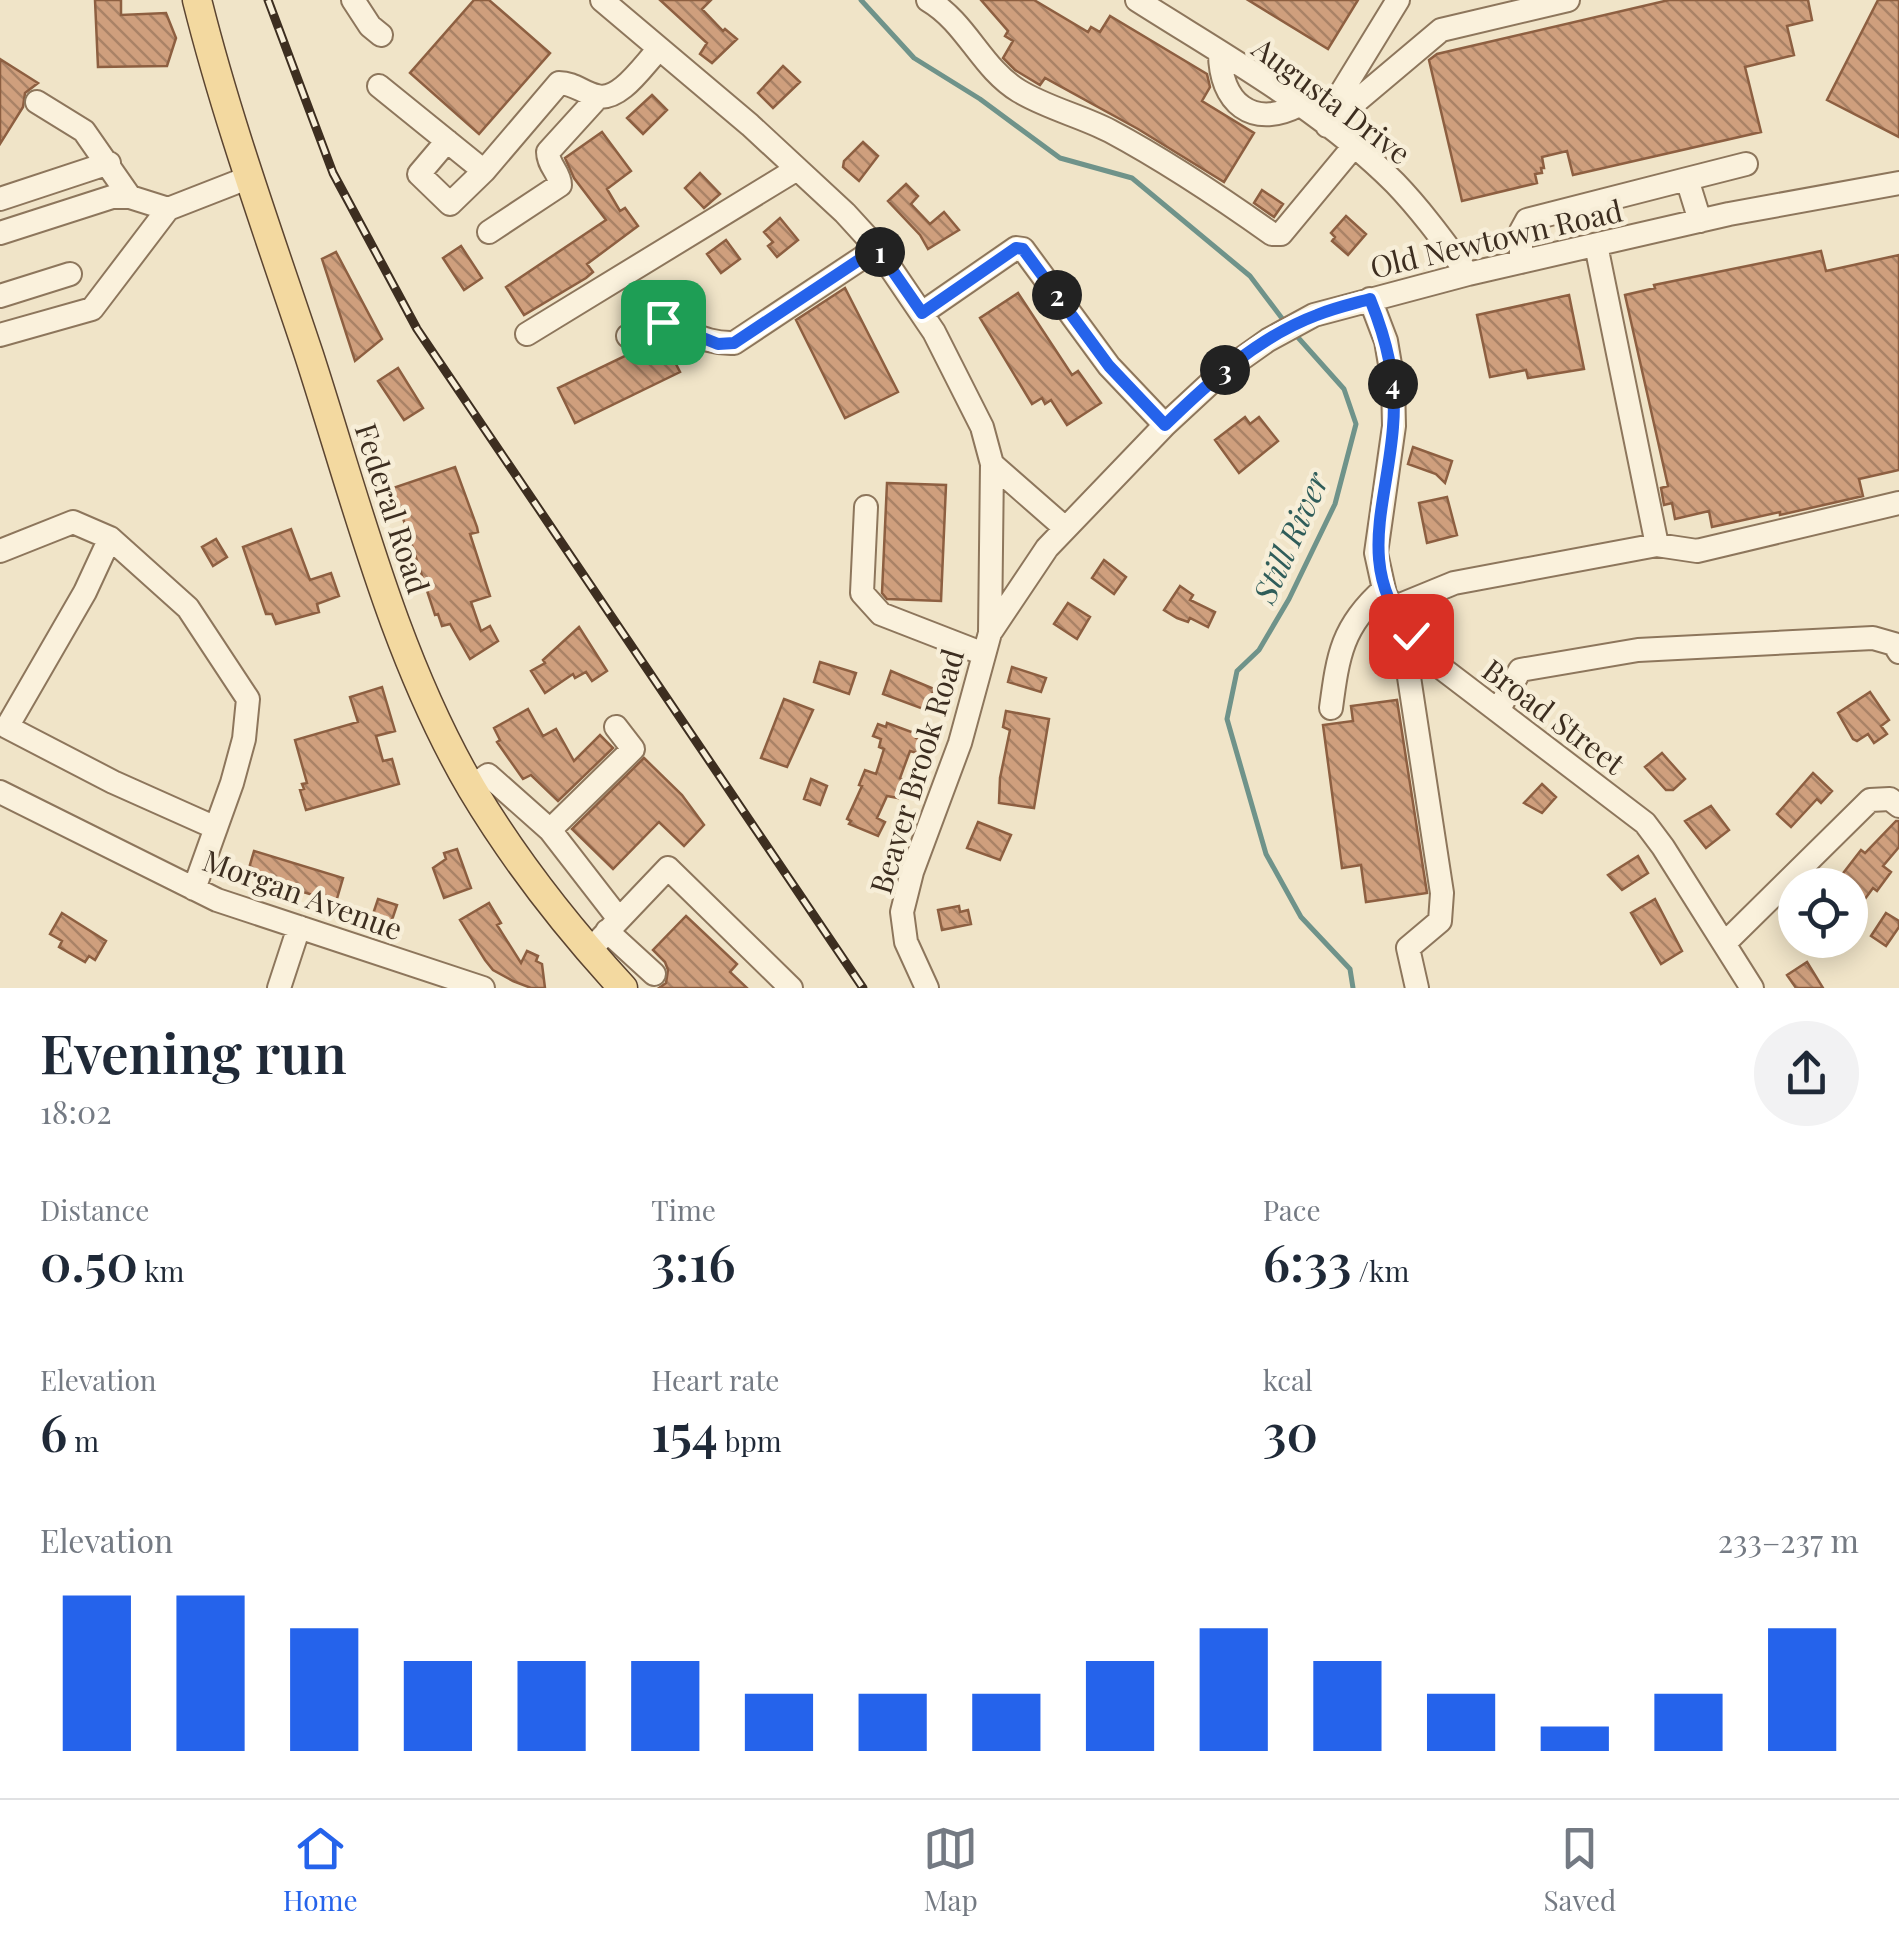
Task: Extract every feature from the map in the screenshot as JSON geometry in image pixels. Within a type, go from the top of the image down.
[{"type":"main road","name":"Federal Road","points":[[197,0],[250,177],[395,620],[432,710],[471,786],[524,870],[605,933],[623,988]]},
{"type":"street","points":[[353,0],[381,35]]},
{"type":"street","name":"Beaver Brook Road","points":[[602,0],[797,169],[877,248],[922,313],[982,427],[992,464],[987,644],[960,743],[912,872],[902,912],[906,942],[928,988]]},
{"type":"street","points":[[928,0],[942,8],[971,39],[993,71],[1022,92],[1111,132],[1222,198],[1272,234],[1281,234],[1354,146]]},
{"type":"street","name":"Augusta Drive","points":[[1137,0],[1170,9],[1220,53],[1354,146],[1427,219],[1468,274]]},
{"type":"street","points":[[1325,124],[1398,0]]},
{"type":"street","points":[[1325,124],[1442,30],[1568,0]]},
{"type":"street","points":[[447,141],[419,174],[450,204],[559,82],[598,97],[614,95],[659,49]]},
{"type":"street","points":[[1220,53],[1220,74],[1232,100],[1262,115],[1282,114],[1298,105]]},
{"type":"street","points":[[379,86],[484,170]]},
{"type":"street","points":[[489,232],[560,185],[548,152],[598,97]]},
{"type":"street","points":[[37,102],[84,131],[130,197]]},
{"type":"street","points":[[0,199],[109,163]]},
{"type":"street","points":[[1522,262],[1521,231],[1527,220],[1746,164]]},
{"type":"street","points":[[527,334],[797,169]]},
{"type":"street","points":[[0,335],[92,309],[168,209],[250,177]]},
{"type":"street","points":[[1687,179],[1700,221]]},
{"type":"street","name":"Old Newtown Road","points":[[987,644],[1010,600],[1066,528],[1165,425],[1220,374],[1314,316],[1468,274],[1700,221],[1899,183]]},
{"type":"street","points":[[0,233],[112,197],[130,197],[168,209]]},
{"type":"street","points":[[1596,245],[1657,544]]},
{"type":"street","points":[[628,336],[645,325],[663,322],[718,344],[734,343],[877,248]]},
{"type":"street","points":[[922,313],[1016,248],[1023,249],[1109,366],[1165,425]]},
{"type":"street","points":[[0,296],[70,274]]},
{"type":"street","name":"Broad Street","points":[[1370,299],[1386,341],[1393,382],[1394,426],[1376,553],[1389,598],[1411,636],[1431,660],[1645,824],[1726,942],[1752,988]]},
{"type":"street","points":[[992,464],[1066,528]]},
{"type":"street","points":[[1331,708],[1338,656],[1348,628],[1362,608],[1389,598],[1657,544],[1697,551],[1899,503]]},
{"type":"street","points":[[866,507],[862,593],[870,606],[881,614],[987,644]]},
{"type":"street","points":[[0,551],[73,522],[110,538],[188,608],[248,699],[244,739],[194,889]]},
{"type":"street","points":[[110,538],[85,592],[7,726],[113,782],[216,828]]},
{"type":"street","points":[[1411,636],[1407,664],[1442,894],[1440,921],[1408,948],[1416,988]]},
{"type":"street","points":[[1498,711],[1520,670],[1638,650],[1873,638],[1894,644],[1899,652]]},
{"type":"street","points":[[550,830],[633,750],[616,727]]},
{"type":"street","points":[[471,786],[488,775],[550,830],[605,933],[654,974]]},
{"type":"street","name":"Morgan Avenue","points":[[0,792],[216,900],[483,988]]},
{"type":"street","points":[[1726,942],[1870,800],[1890,799],[1899,806]]},
{"type":"street","points":[[605,933],[668,868],[791,988]]},
{"type":"street","points":[[280,988],[299,927]]},
{"type":"building","points":[[95,0],[121,0],[121,15],[166,13],[176,38],[167,66],[98,67]]},
{"type":"building","points":[[474,0],[489,0],[550,53],[479,134],[410,73]]},
{"type":"building","points":[[660,0],[711,0],[702,9],[723,31],[737,39],[712,63],[700,54],[707,43]]},
{"type":"building","points":[[981,0],[1034,0],[1088,32],[1091,27],[1100,32],[1110,16],[1207,74],[1210,87],[1202,101],[1254,133],[1224,182],[1045,78],[1040,85],[1015,70],[1003,58],[1013,41],[1005,36],[1008,31]]},
{"type":"building","points":[[1248,0],[1358,0],[1328,49]]},
{"type":"building","points":[[1669,0],[1808,0],[1812,20],[1787,26],[1794,55],[1745,67],[1761,132],[1573,175],[1567,151],[1542,157],[1544,168],[1542,173],[1535,174],[1537,183],[1462,201],[1429,60],[1437,54]]},
{"type":"building","points":[[1878,0],[1899,0],[1899,137],[1827,100]]},
{"type":"building","points":[[0,59],[38,83],[25,93],[23,107],[0,144]]},
{"type":"building","points":[[783,66],[800,82],[773,108],[758,93]]},
{"type":"building","points":[[652,95],[667,110],[643,134],[627,118]]},
{"type":"building","points":[[602,132],[631,171],[607,189],[620,211],[625,208],[638,226],[587,264],[593,272],[586,278],[524,315],[506,287],[606,220],[574,178],[565,158]]},
{"type":"building","points":[[863,142],[878,156],[859,181],[843,167]]},
{"type":"building","points":[[700,173],[720,194],[704,208],[685,188]]},
{"type":"building","points":[[906,184],[918,196],[911,204],[930,224],[944,212],[959,230],[928,249],[888,201]]},
{"type":"building","points":[[1262,190],[1283,204],[1274,217],[1254,203]]},
{"type":"building","points":[[1346,216],[1366,234],[1348,255],[1332,241],[1335,237],[1331,233]]},
{"type":"building","points":[[780,218],[798,240],[777,257],[768,246],[773,242],[764,232]]},
{"type":"building","points":[[726,240],[740,259],[721,273],[707,254]]},
{"type":"building","points":[[461,246],[482,278],[464,290],[443,258]]},
{"type":"building","points":[[1821,251],[1826,271],[1899,255],[1899,470],[1859,479],[1863,496],[1780,515],[1712,527],[1709,511],[1675,519],[1672,503],[1664,505],[1661,488],[1668,486],[1625,295],[1655,288],[1654,285]]},
{"type":"building","points":[[336,252],[382,339],[355,361],[322,259]]},
{"type":"building","points":[[845,288],[898,392],[845,418],[796,320]]},
{"type":"building","points":[[1018,293],[1072,375],[1078,371],[1101,403],[1067,425],[1051,400],[1045,404],[1042,398],[1032,404],[980,318]]},
{"type":"building","points":[[1569,295],[1584,369],[1528,378],[1526,370],[1490,377],[1477,315]]},
{"type":"building","points":[[658,340],[664,341],[680,372],[575,423],[558,388]]},
{"type":"building","points":[[398,368],[423,408],[404,420],[378,381]]},
{"type":"building","points":[[1245,417],[1250,424],[1259,417],[1278,441],[1239,473],[1215,440]]},
{"type":"building","points":[[1413,447],[1452,461],[1445,483],[1436,474],[1408,464]]},
{"type":"building","points":[[455,467],[477,527],[478,532],[470,534],[490,596],[471,602],[481,631],[490,626],[498,641],[470,659],[450,624],[442,626],[438,614],[435,615],[393,488]]},
{"type":"building","points":[[887,483],[946,485],[941,601],[887,599],[882,593]]},
{"type":"building","points":[[1447,497],[1457,535],[1427,543],[1419,503]]},
{"type":"building","points":[[291,529],[310,580],[331,573],[339,596],[317,604],[319,612],[276,624],[272,614],[266,614],[243,547]]},
{"type":"building","points":[[216,539],[227,557],[213,566],[202,547]]},
{"type":"building","points":[[1104,560],[1126,577],[1114,594],[1092,578]]},
{"type":"building","points":[[1180,586],[1193,595],[1190,600],[1215,612],[1208,627],[1164,610]]},
{"type":"building","points":[[1068,603],[1090,617],[1077,639],[1054,624]]},
{"type":"building","points":[[579,627],[607,671],[592,681],[586,672],[575,678],[573,674],[545,693],[531,671],[545,663],[543,660]]},
{"type":"building","points":[[820,662],[856,673],[849,694],[814,682]]},
{"type":"building","points":[[1012,667],[1046,678],[1041,692],[1008,682]]},
{"type":"building","points":[[891,671],[934,689],[926,710],[883,694]]},
{"type":"building","points":[[382,687],[395,731],[376,736],[383,761],[392,759],[399,784],[306,810],[300,790],[307,783],[295,740],[358,722],[350,697]]},
{"type":"building","points":[[1870,692],[1889,720],[1881,726],[1887,734],[1874,743],[1868,734],[1857,741],[1853,739],[1838,713]]},
{"type":"building","points":[[784,699],[813,710],[787,767],[761,758]]},
{"type":"building","points":[[1397,700],[1427,893],[1366,902],[1361,865],[1342,868],[1323,725],[1353,721],[1351,706]]},
{"type":"building","points":[[528,709],[543,736],[556,729],[574,761],[600,735],[613,748],[558,801],[531,775],[523,779],[497,742],[500,740],[494,728]]},
{"type":"building","points":[[1006,711],[1049,719],[1034,808],[999,803],[1010,730],[1003,727]]},
{"type":"building","points":[[887,723],[917,734],[916,738],[922,740],[917,753],[910,751],[900,778],[904,781],[898,798],[887,796],[877,818],[885,822],[878,836],[849,824],[847,819],[865,770],[876,774],[884,749],[879,747],[881,739],[873,736],[878,724],[886,727]]},
{"type":"building","points":[[1662,753],[1685,779],[1673,790],[1666,790],[1645,767]]},
{"type":"building","points":[[644,758],[682,795],[704,825],[684,846],[659,822],[613,869],[572,829]]},
{"type":"building","points":[[1813,773],[1832,791],[1821,803],[1817,799],[1791,827],[1777,814]]},
{"type":"building","points":[[811,779],[827,786],[820,805],[804,799]]},
{"type":"building","points":[[1542,784],[1556,797],[1542,813],[1524,803]]},
{"type":"building","points":[[1711,806],[1729,830],[1706,848],[1685,821]]},
{"type":"building","points":[[1899,821],[1899,847],[1883,866],[1891,872],[1877,891],[1873,888],[1868,895],[1868,868],[1847,868],[1861,850],[1865,853]]},
{"type":"building","points":[[978,822],[1011,835],[1000,860],[967,848]]},
{"type":"building","points":[[457,849],[471,888],[444,898],[433,868],[446,859],[444,853]]},
{"type":"building","points":[[254,851],[343,878],[336,902],[247,875]]},
{"type":"building","points":[[1638,856],[1648,873],[1622,890],[1608,875]]},
{"type":"building","points":[[378,899],[397,905],[391,923],[372,917]]},
{"type":"building","points":[[1655,899],[1682,951],[1661,964],[1631,913]]},
{"type":"building","points":[[489,903],[501,923],[497,925],[521,963],[527,951],[538,956],[536,961],[542,964],[545,988],[513,981],[493,970],[485,960],[460,920]]},
{"type":"building","points":[[959,906],[960,912],[968,910],[971,924],[942,930],[938,910]]},
{"type":"building","points":[[62,913],[106,941],[95,960],[89,956],[85,962],[59,947],[62,941],[50,934]]},
{"type":"building","points":[[1886,913],[1899,921],[1899,927],[1886,946],[1871,936]]},
{"type":"building","points":[[686,916],[737,964],[730,972],[747,988],[659,988],[666,983],[668,970],[653,950]]},
{"type":"building","points":[[1807,962],[1823,988],[1796,988],[1787,975]]},
{"type":"waterway","name":"Still River","points":[[861,0],[914,58],[980,99],[1060,158],[1132,178],[1250,276],[1284,321]]},
{"type":"waterway","name":"Still River","points":[[1294,333],[1344,389],[1356,424],[1335,504],[1289,599],[1259,650],[1237,671],[1227,719],[1266,854],[1301,917],[1350,969],[1353,988]]},
{"type":"railway","points":[[268,0],[333,173],[417,329],[863,988]]},
{"type":"route","points":[[663,322],[718,344],[734,343],[877,248],[922,313],[1016,248],[1023,249],[1109,366],[1165,425],[1220,374],[1268,340],[1314,316],[1370,299],[1386,341],[1393,382],[1394,426],[1376,553],[1385,594],[1411,636]]}]
